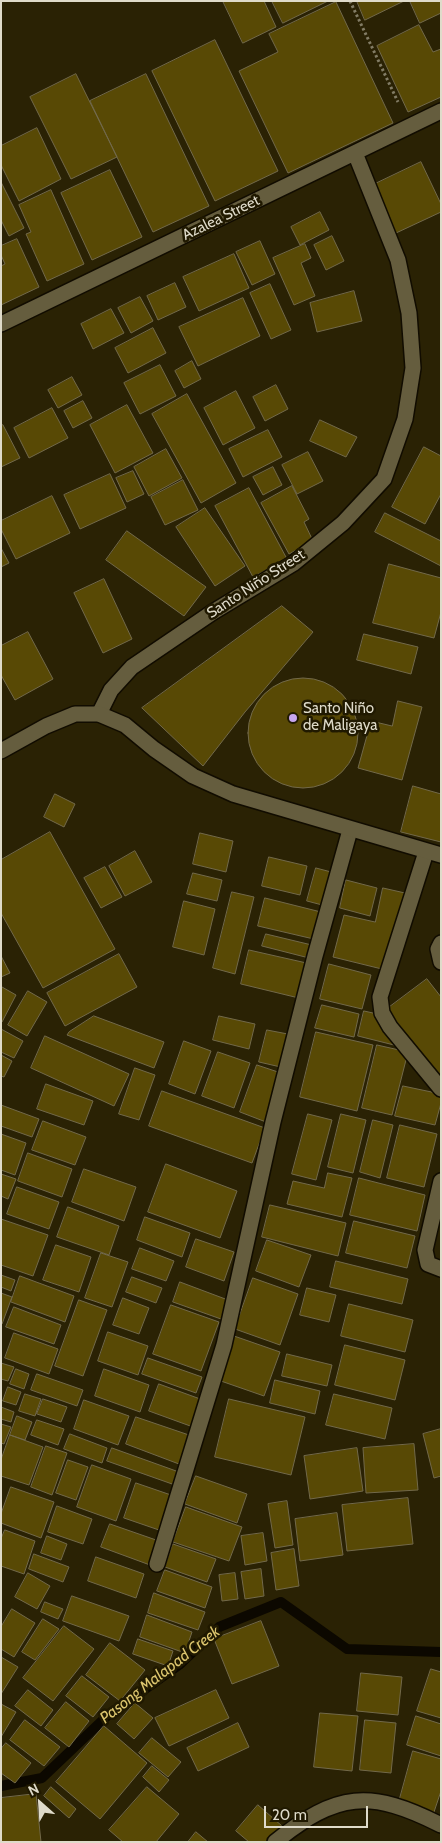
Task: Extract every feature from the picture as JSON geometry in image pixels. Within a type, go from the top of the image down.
[{"type":"street","name":"Azalea Street","points":[[1,324],[441,110]]},
{"type":"street","name":"Santo Niño Street","points":[[100,714],[112,690],[132,667],[213,612],[294,563],[343,523],[384,479],[405,419],[413,368],[409,313],[398,260],[355,153]]},
{"type":"street","points":[[1,751],[46,726],[75,714],[100,714],[124,726],[193,776],[232,794],[433,853],[380,997],[382,1013],[390,1027],[441,1089]]},
{"type":"street","points":[[157,1564],[224,1345],[273,1122],[315,956],[350,830]]},
{"type":"street","points":[[441,943],[438,949],[441,962]]},
{"type":"street","points":[[441,1181],[426,1250],[428,1264],[441,1269]]},
{"type":"street","points":[[275,1842],[301,1821],[341,1802],[368,1800],[398,1805],[441,1825]]},
{"type":"path","points":[[350,1],[409,126]]},
{"type":"building","points":[[223,1],[264,1],[276,27],[243,43]]},
{"type":"building","points":[[272,1],[328,1],[283,23]]},
{"type":"building","points":[[357,1],[404,1],[365,20]]},
{"type":"building","points":[[410,1],[441,1],[441,13],[420,23]]},
{"type":"building","points":[[336,2],[393,123],[288,173],[239,71],[278,52],[269,34]]},
{"type":"building","points":[[419,25],[433,52],[441,49],[441,97],[408,112],[377,46]]},
{"type":"building","points":[[215,40],[278,171],[215,201],[152,71]]},
{"type":"building","points":[[76,74],[117,157],[71,179],[30,97]]},
{"type":"building","points":[[146,74],[209,206],[153,232],[90,101]]},
{"type":"building","points":[[37,128],[61,179],[19,201],[1,165],[1,146]]},
{"type":"building","points":[[421,162],[441,204],[441,212],[396,233],[373,185]]},
{"type":"building","points":[[110,170],[142,237],[92,260],[61,193]]},
{"type":"building","points":[[1,182],[24,228],[9,236],[1,220]]},
{"type":"building","points":[[51,190],[84,264],[47,281],[26,234],[31,232],[19,205]]},
{"type":"building","points":[[320,212],[329,230],[300,245],[291,227]]},
{"type":"building","points":[[332,236],[344,261],[326,270],[314,245]]},
{"type":"building","points":[[17,239],[39,287],[1,305],[1,266],[5,264],[1,255],[1,246]]},
{"type":"building","points":[[260,241],[275,274],[252,285],[236,252]]},
{"type":"building","points":[[305,244],[311,258],[301,263],[315,296],[294,305],[273,258]]},
{"type":"building","points":[[234,254],[249,288],[199,311],[183,277]]},
{"type":"building","points":[[175,283],[186,307],[158,320],[147,296]]},
{"type":"building","points":[[270,284],[291,330],[271,339],[250,293]]},
{"type":"building","points":[[354,291],[362,321],[317,332],[310,303]]},
{"type":"building","points":[[140,297],[153,321],[131,333],[118,308]]},
{"type":"building","points":[[243,298],[260,336],[198,366],[179,327]]},
{"type":"building","points":[[111,309],[124,333],[93,349],[81,324]]},
{"type":"building","points":[[153,328],[166,353],[128,373],[115,348]]},
{"type":"building","points":[[192,361],[201,379],[184,388],[175,371]]},
{"type":"building","points":[[160,365],[176,396],[140,414],[124,383]]},
{"type":"building","points":[[72,377],[82,395],[58,408],[48,390]]},
{"type":"building","points":[[276,385],[288,409],[265,421],[253,397]]},
{"type":"building","points":[[236,391],[255,428],[223,445],[204,408]]},
{"type":"building","points":[[187,394],[236,483],[201,503],[152,414]]},
{"type":"building","points":[[83,401],[92,418],[73,428],[64,411]]},
{"type":"building","points":[[127,405],[153,453],[115,473],[90,425]]},
{"type":"building","points":[[52,408],[68,438],[29,458],[14,428]]},
{"type":"building","points":[[320,420],[357,437],[346,457],[310,441]]},
{"type":"building","points":[[3,425],[20,458],[1,467],[1,426]]},
{"type":"building","points":[[268,430],[282,457],[243,477],[229,449]]},
{"type":"building","points":[[424,447],[441,456],[441,494],[425,524],[392,507]]},
{"type":"building","points":[[166,449],[182,478],[149,496],[134,467]]},
{"type":"building","points":[[308,452],[323,481],[297,494],[282,465]]},
{"type":"building","points":[[273,467],[282,485],[263,495],[253,477]]},
{"type":"building","points":[[133,471],[144,494],[127,502],[116,478]]},
{"type":"building","points":[[110,474],[126,508],[80,529],[64,495]]},
{"type":"building","points":[[183,480],[198,510],[165,525],[151,497]]},
{"type":"building","points":[[292,486],[309,519],[304,522],[313,541],[289,554],[261,503]]},
{"type":"building","points":[[249,488],[287,559],[253,577],[215,506]]},
{"type":"building","points":[[52,496],[70,533],[16,559],[1,529],[1,521]]},
{"type":"building","points":[[205,508],[245,566],[215,586],[176,527]]},
{"type":"building","points":[[385,513],[441,541],[441,566],[375,532]]},
{"type":"building","points":[[127,531],[206,587],[184,616],[106,560]]},
{"type":"building","points":[[1,548],[9,563],[1,567]]},
{"type":"building","points":[[389,564],[441,578],[441,612],[434,638],[373,623]]},
{"type":"building","points":[[104,579],[132,639],[103,653],[74,593]]},
{"type":"building","points":[[282,606],[313,632],[245,712],[203,766],[142,708]]},
{"type":"building","points":[[28,632],[53,679],[15,700],[1,675],[1,646]]},
{"type":"building","points":[[364,634],[418,647],[411,674],[357,660]]},
{"type":"building","points":[[303,678],[324,682],[342,694],[354,712],[358,733],[354,754],[342,772],[324,784],[303,788],[282,784],[264,772],[252,754],[248,733],[252,712],[264,694],[282,682]]},
{"type":"building","points":[[398,701],[422,707],[402,780],[358,768],[371,721],[392,726]]},
{"type":"building","points":[[413,786],[441,794],[441,842],[401,832]]},
{"type":"building","points":[[55,794],[75,804],[64,827],[44,817]]},
{"type":"building","points":[[50,832],[115,949],[43,988],[1,913],[1,860]]},
{"type":"building","points":[[200,833],[233,841],[226,872],[193,864]]},
{"type":"building","points":[[135,851],[152,882],[125,896],[109,866]]},
{"type":"building","points":[[269,857],[307,866],[300,895],[262,886]]},
{"type":"building","points":[[105,867],[122,897],[101,908],[84,878]]},
{"type":"building","points":[[316,868],[335,873],[326,906],[307,901]]},
{"type":"building","points":[[193,873],[222,880],[217,901],[187,894]]},
{"type":"building","points":[[346,880],[377,888],[370,916],[340,908]]},
{"type":"building","points":[[383,888],[405,893],[386,970],[333,957],[344,915],[375,922]]},
{"type":"building","points":[[232,892],[254,897],[235,974],[213,968]]},
{"type":"building","points":[[265,898],[325,913],[318,940],[258,926]]},
{"type":"building","points":[[184,901],[215,909],[204,955],[173,947]]},
{"type":"building","points":[[266,934],[316,946],[313,959],[262,946]]},
{"type":"building","points":[[249,950],[311,964],[303,999],[241,984]]},
{"type":"building","points":[[119,954],[137,987],[65,1026],[47,993]]},
{"type":"building","points":[[1,956],[10,973],[1,977]]},
{"type":"building","points":[[329,964],[371,975],[362,1009],[320,999]]},
{"type":"building","points":[[427,979],[441,997],[441,1080],[387,1009]]},
{"type":"building","points":[[2,987],[16,995],[2,1022],[1,1021]]},
{"type":"building","points":[[28,991],[47,1002],[27,1036],[8,1025]]},
{"type":"building","points":[[322,1005],[359,1014],[354,1037],[315,1028]]},
{"type":"building","points":[[364,1011],[373,1013],[402,1047],[358,1036]]},
{"type":"building","points":[[94,1016],[164,1042],[154,1068],[67,1035]]},
{"type":"building","points":[[219,1016],[255,1024],[249,1049],[213,1040]]},
{"type":"building","points":[[1,1029],[23,1041],[14,1058],[1,1052]]},
{"type":"building","points":[[267,1030],[293,1035],[285,1068],[259,1062]]},
{"type":"building","points":[[316,1032],[373,1045],[357,1111],[300,1097]]},
{"type":"building","points":[[45,1036],[129,1074],[114,1106],[31,1068]]},
{"type":"building","points":[[184,1041],[211,1051],[195,1094],[169,1084]]},
{"type":"building","points":[[377,1045],[408,1052],[392,1115],[362,1108]]},
{"type":"building","points":[[218,1052],[250,1063],[234,1108],[202,1096]]},
{"type":"building","points":[[1,1055],[12,1061],[4,1077],[1,1076]]},
{"type":"building","points":[[257,1065],[284,1074],[266,1122],[240,1112]]},
{"type":"building","points":[[135,1068],[155,1075],[139,1120],[119,1114]]},
{"type":"building","points":[[46,1084],[93,1101],[84,1125],[37,1109]]},
{"type":"building","points":[[403,1086],[441,1094],[441,1103],[435,1125],[395,1116]]},
{"type":"building","points":[[162,1091],[265,1128],[252,1163],[149,1126]]},
{"type":"building","points":[[1,1105],[39,1119],[32,1137],[1,1126]]},
{"type":"building","points":[[308,1114],[332,1120],[316,1180],[292,1174]]},
{"type":"building","points":[[341,1114],[366,1120],[353,1173],[328,1167]]},
{"type":"building","points":[[373,1120],[393,1125],[380,1178],[360,1172]]},
{"type":"building","points":[[43,1121],[86,1137],[75,1165],[32,1150]]},
{"type":"building","points":[[400,1125],[437,1134],[424,1187],[387,1178]]},
{"type":"building","points":[[1,1134],[26,1143],[15,1175],[1,1170]]},
{"type":"building","points":[[28,1153],[72,1169],[62,1197],[18,1181]]},
{"type":"building","points":[[166,1164],[237,1191],[220,1238],[148,1212]]},
{"type":"building","points":[[84,1169],[136,1187],[124,1221],[72,1202]]},
{"type":"building","points":[[328,1173],[352,1178],[342,1217],[287,1204],[293,1181],[324,1188]]},
{"type":"building","points":[[1,1174],[16,1179],[8,1199],[1,1196]]},
{"type":"building","points":[[359,1178],[425,1195],[417,1231],[350,1215]]},
{"type":"building","points":[[17,1187],[59,1202],[49,1229],[7,1214]]},
{"type":"building","points":[[270,1205],[346,1223],[338,1256],[262,1237]]},
{"type":"building","points":[[68,1207],[119,1226],[109,1255],[57,1237]]},
{"type":"building","points":[[145,1217],[190,1233],[182,1257],[137,1240]]},
{"type":"building","points":[[1,1219],[48,1235],[33,1276],[1,1265]]},
{"type":"building","points":[[354,1221],[415,1236],[407,1268],[346,1253]]},
{"type":"building","points":[[196,1239],[234,1252],[224,1281],[186,1267]]},
{"type":"building","points":[[267,1240],[311,1255],[299,1287],[256,1271]]},
{"type":"building","points":[[56,1245],[91,1257],[79,1292],[43,1280]]},
{"type":"building","points":[[140,1248],[174,1261],[166,1281],[132,1269]]},
{"type":"building","points":[[101,1253],[128,1262],[112,1307],[85,1298]]},
{"type":"building","points":[[336,1261],[408,1279],[402,1304],[330,1287]]},
{"type":"building","points":[[1,1275],[15,1280],[11,1291],[1,1287]]},
{"type":"building","points":[[20,1276],[74,1296],[65,1322],[11,1302]]},
{"type":"building","points":[[132,1277],[162,1288],[156,1303],[126,1292]]},
{"type":"building","points":[[253,1278],[298,1294],[280,1345],[235,1329]]},
{"type":"building","points":[[180,1282],[228,1300],[221,1319],[173,1302]]},
{"type":"building","points":[[307,1288],[336,1295],[329,1322],[300,1315]]},
{"type":"building","points":[[1,1293],[12,1297],[2,1324],[1,1324]]},
{"type":"building","points":[[123,1298],[149,1308],[139,1334],[113,1325]]},
{"type":"building","points":[[79,1300],[107,1310],[83,1376],[55,1366]]},
{"type":"building","points":[[349,1304],[413,1320],[405,1352],[341,1336]]},
{"type":"building","points":[[171,1305],[219,1322],[201,1371],[153,1354]]},
{"type":"building","points":[[14,1307],[61,1325],[54,1344],[6,1327]]},
{"type":"building","points":[[108,1332],[148,1346],[138,1375],[98,1361]]},
{"type":"building","points":[[14,1333],[58,1349],[49,1374],[5,1358]]},
{"type":"building","points":[[234,1336],[280,1352],[264,1396],[218,1380]]},
{"type":"building","points":[[345,1345],[405,1360],[395,1400],[335,1385]]},
{"type":"building","points":[[287,1354],[332,1365],[327,1386],[282,1376]]},
{"type":"building","points":[[148,1358],[202,1377],[196,1393],[142,1374]]},
{"type":"building","points":[[1,1363],[14,1367],[8,1381],[1,1379]]},
{"type":"building","points":[[16,1369],[29,1374],[24,1389],[10,1384]]},
{"type":"building","points":[[104,1369],[149,1385],[140,1412],[95,1396]]},
{"type":"building","points":[[37,1374],[83,1390],[77,1406],[31,1390]]},
{"type":"building","points":[[275,1380],[320,1391],[315,1414],[270,1403]]},
{"type":"building","points":[[159,1384],[203,1400],[193,1427],[149,1411]]},
{"type":"building","points":[[8,1387],[21,1392],[16,1405],[3,1401]]},
{"type":"building","points":[[25,1394],[41,1399],[35,1416],[19,1411]]},
{"type":"building","points":[[334,1394],[392,1408],[385,1439],[326,1425]]},
{"type":"building","points":[[43,1399],[67,1407],[61,1422],[37,1414]]},
{"type":"building","points":[[229,1399],[305,1417],[291,1475],[215,1457]]},
{"type":"building","points":[[84,1400],[129,1416],[118,1445],[74,1429]]},
{"type":"building","points":[[1,1407],[14,1412],[11,1422],[1,1419]]},
{"type":"building","points":[[17,1416],[32,1422],[25,1440],[10,1435]]},
{"type":"building","points":[[136,1417],[189,1435],[179,1464],[126,1444]]},
{"type":"building","points":[[37,1420],[64,1429],[58,1445],[31,1435]]},
{"type":"building","points":[[1,1424],[11,1427],[4,1444],[1,1443]]},
{"type":"building","points":[[441,1429],[441,1476],[434,1478],[423,1434]]},
{"type":"building","points":[[70,1434],[107,1448],[102,1463],[64,1449]]},
{"type":"building","points":[[10,1435],[43,1447],[29,1485],[1,1476],[1,1460]]},
{"type":"building","points":[[414,1444],[418,1490],[366,1493],[363,1448]]},
{"type":"building","points":[[46,1446],[67,1453],[52,1495],[31,1487]]},
{"type":"building","points":[[112,1448],[179,1472],[175,1485],[107,1461]]},
{"type":"building","points":[[357,1448],[363,1491],[310,1499],[304,1456]]},
{"type":"building","points":[[68,1460],[88,1467],[76,1500],[56,1493]]},
{"type":"building","points":[[92,1465],[131,1479],[116,1521],[77,1507]]},
{"type":"building","points":[[196,1476],[247,1494],[237,1523],[185,1504]]},
{"type":"building","points":[[136,1483],[171,1495],[159,1530],[124,1518]]},
{"type":"building","points":[[11,1487],[54,1502],[41,1538],[1,1523],[1,1514]]},
{"type":"building","points":[[408,1498],[413,1544],[347,1551],[342,1505]]},
{"type":"building","points":[[287,1501],[293,1545],[275,1548],[268,1504]]},
{"type":"building","points":[[57,1506],[92,1519],[83,1544],[48,1532]]},
{"type":"building","points":[[186,1507],[242,1527],[229,1561],[173,1542]]},
{"type":"building","points":[[337,1513],[343,1555],[300,1561],[295,1519]]},
{"type":"building","points":[[110,1524],[159,1541],[150,1565],[101,1547]]},
{"type":"building","points":[[5,1530],[35,1541],[24,1574],[1,1566],[1,1539]]},
{"type":"building","points":[[263,1533],[267,1561],[245,1565],[241,1536]]},
{"type":"building","points":[[47,1536],[67,1544],[61,1560],[41,1553]]},
{"type":"building","points":[[173,1544],[216,1559],[207,1582],[165,1567]]},
{"type":"building","points":[[294,1549],[299,1586],[276,1590],[271,1553]]},
{"type":"building","points":[[34,1554],[69,1567],[63,1582],[29,1569]]},
{"type":"building","points":[[96,1557],[144,1574],[136,1598],[88,1581]]},
{"type":"building","points":[[261,1569],[264,1596],[245,1599],[241,1572]]},
{"type":"building","points":[[165,1570],[212,1587],[205,1608],[157,1591]]},
{"type":"building","points":[[28,1573],[50,1586],[37,1609],[15,1597]]},
{"type":"building","points":[[235,1573],[238,1599],[222,1601],[219,1575]]},
{"type":"building","points":[[154,1593],[205,1612],[198,1630],[148,1613]]},
{"type":"building","points":[[72,1596],[129,1616],[119,1641],[63,1621]]},
{"type":"building","points":[[45,1602],[63,1609],[58,1619],[41,1612]]},
{"type":"building","points":[[12,1609],[35,1623],[14,1657],[1,1649],[1,1627]]},
{"type":"building","points":[[147,1615],[192,1632],[185,1653],[140,1637]]},
{"type":"building","points":[[43,1619],[59,1629],[35,1660],[22,1652]]},
{"type":"building","points":[[261,1621],[279,1666],[232,1684],[214,1639]]},
{"type":"building","points":[[64,1626],[94,1649],[53,1701],[23,1678]]},
{"type":"building","points":[[138,1639],[173,1651],[168,1666],[133,1654]]},
{"type":"building","points":[[110,1643],[145,1670],[120,1701],[86,1675]]},
{"type":"building","points":[[1,1657],[18,1667],[1,1694]]},
{"type":"building","points":[[431,1669],[441,1672],[441,1718],[417,1711]]},
{"type":"building","points":[[361,1673],[402,1677],[398,1715],[357,1711]]},
{"type":"building","points":[[82,1676],[109,1697],[93,1717],[66,1696]]},
{"type":"building","points":[[28,1690],[53,1710],[41,1726],[15,1706]]},
{"type":"building","points":[[216,1690],[229,1718],[169,1746],[155,1718]]},
{"type":"building","points":[[66,1702],[89,1721],[69,1747],[45,1728]]},
{"type":"building","points":[[135,1703],[153,1718],[134,1739],[117,1724]]},
{"type":"building","points":[[1,1704],[16,1712],[1,1737]]},
{"type":"building","points":[[320,1713],[358,1716],[352,1771],[314,1767]]},
{"type":"building","points":[[416,1716],[441,1724],[441,1756],[407,1745]]},
{"type":"building","points":[[25,1720],[60,1747],[44,1766],[10,1740]]},
{"type":"building","points":[[365,1720],[396,1723],[391,1773],[360,1770]]},
{"type":"building","points":[[238,1723],[249,1747],[198,1771],[187,1748]]},
{"type":"building","points":[[104,1726],[147,1763],[100,1819],[56,1782]]},
{"type":"building","points":[[152,1738],[181,1762],[168,1777],[139,1753]]},
{"type":"building","points":[[6,1743],[31,1763],[15,1783],[1,1773],[1,1749]]},
{"type":"building","points":[[413,1751],[441,1759],[441,1791],[433,1815],[399,1802]]},
{"type":"building","points":[[152,1766],[169,1780],[159,1792],[143,1777]]},
{"type":"building","points":[[51,1787],[76,1809],[69,1818],[44,1796]]},
{"type":"building","points":[[147,1787],[179,1814],[156,1842],[123,1842],[109,1830]]},
{"type":"building","points":[[36,1794],[41,1842],[1,1842],[1,1798]]},
{"type":"building","points":[[258,1805],[282,1826],[268,1842],[249,1842],[236,1831]]},
{"type":"building","points":[[196,1832],[208,1842],[188,1842]]},
{"type":"waterway","name":"Pasong Malapad Creek","points":[[1,1786],[42,1778],[106,1717],[179,1665],[219,1627],[281,1602],[347,1649],[441,1652]]},
{"type":"place","name":"Santo Niño de Maligaya","points":[[293,718]]}]
